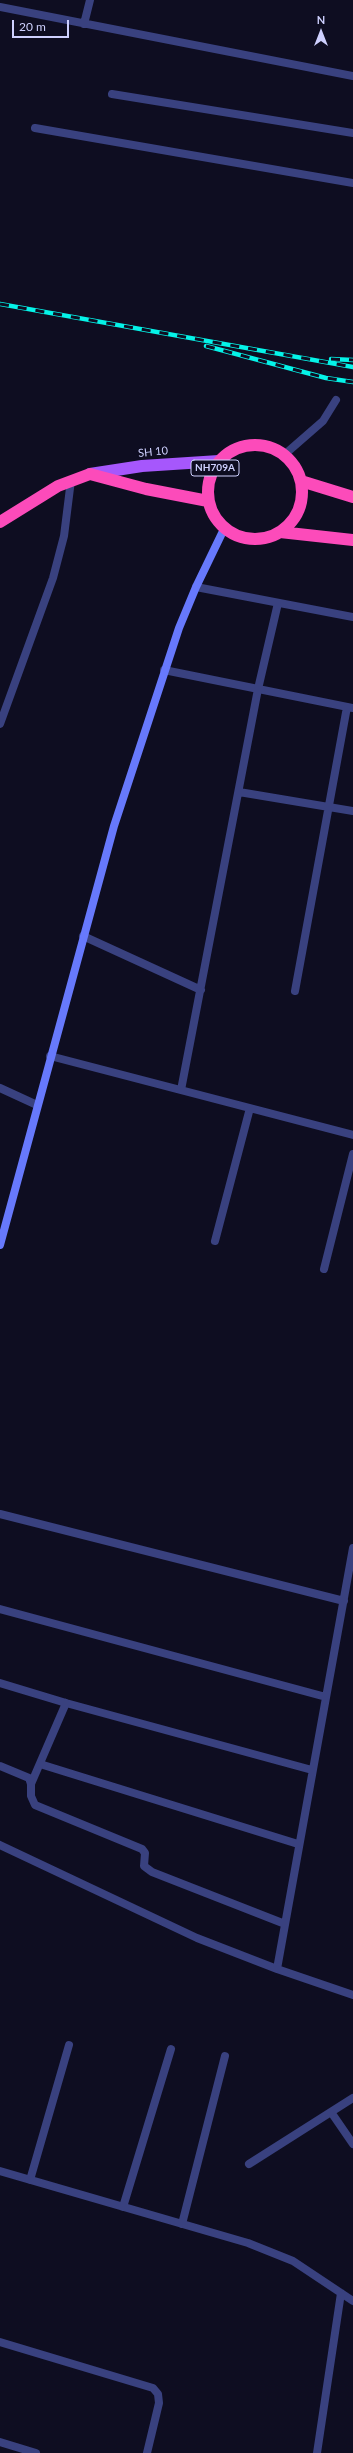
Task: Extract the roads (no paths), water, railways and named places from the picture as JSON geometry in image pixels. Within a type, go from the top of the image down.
[{"type":"highway","name":"NH709A","points":[[243,446],[266,446],[284,455],[295,467],[301,481],[301,502],[295,517],[280,532],[265,539],[245,539],[224,529],[214,518],[208,501],[208,482],[219,461],[230,452],[243,446]]},
{"type":"highway","points":[[90,474],[146,489],[208,501]]},
{"type":"highway","name":"SH 10","points":[[0,522],[29,502],[72,480],[90,474]]},
{"type":"highway","points":[[301,481],[353,497]]},
{"type":"highway","points":[[280,532],[353,540]]},
{"type":"main road","name":"SH 10","points":[[90,474],[162,464],[219,461]]},
{"type":"main road","points":[[0,1245],[50,1056],[114,826],[164,670],[196,587],[224,529]]},
{"type":"street","points":[[84,24],[90,0]]},
{"type":"street","points":[[0,7],[353,76]]},
{"type":"street","points":[[112,94],[353,133]]},
{"type":"street","points":[[36,128],[353,183]]},
{"type":"street","points":[[284,455],[323,421],[336,400]]},
{"type":"street","points":[[1,720],[53,578],[64,536],[72,480]]},
{"type":"street","points":[[196,587],[353,617]]},
{"type":"street","points":[[181,1090],[258,689],[278,603]]},
{"type":"street","points":[[164,670],[350,707],[295,991]]},
{"type":"street","points":[[239,792],[353,811]]},
{"type":"street","points":[[84,936],[201,990]]},
{"type":"street","points":[[50,1056],[353,1135]]},
{"type":"street","points":[[0,1088],[37,1105]]},
{"type":"street","points":[[215,1241],[250,1108]]},
{"type":"street","points":[[324,1268],[353,1154]]},
{"type":"street","points":[[0,1514],[344,1600]]},
{"type":"street","points":[[276,1969],[353,1548]]},
{"type":"street","points":[[0,1609],[326,1697]]},
{"type":"street","points":[[0,1683],[66,1703],[312,1770]]},
{"type":"street","points":[[66,1703],[31,1784],[31,1796],[35,1805],[142,1849],[145,1853],[144,1866],[152,1872],[285,1924]]},
{"type":"street","points":[[40,1764],[298,1844]]},
{"type":"street","points":[[0,1766],[26,1776],[31,1784]]},
{"type":"street","points":[[0,1845],[197,1938],[276,1969],[353,1994]]},
{"type":"street","points":[[30,2180],[69,2045]]},
{"type":"street","points":[[122,2207],[171,2049]]},
{"type":"street","points":[[182,2224],[225,2056]]},
{"type":"street","points":[[249,2164],[353,2098]]},
{"type":"street","points":[[331,2112],[353,2144]]},
{"type":"street","points":[[0,2171],[248,2243],[293,2261],[353,2301]]},
{"type":"street","points":[[316,2453],[341,2293]]},
{"type":"street","points":[[0,2342],[154,2388],[158,2394],[159,2403],[147,2453]]},
{"type":"street","points":[[0,2442],[36,2453]]},
{"type":"railway","points":[[0,304],[353,367]]},
{"type":"railway","points":[[206,346],[326,378],[353,382]]},
{"type":"railway","points":[[331,359],[353,360]]}]
